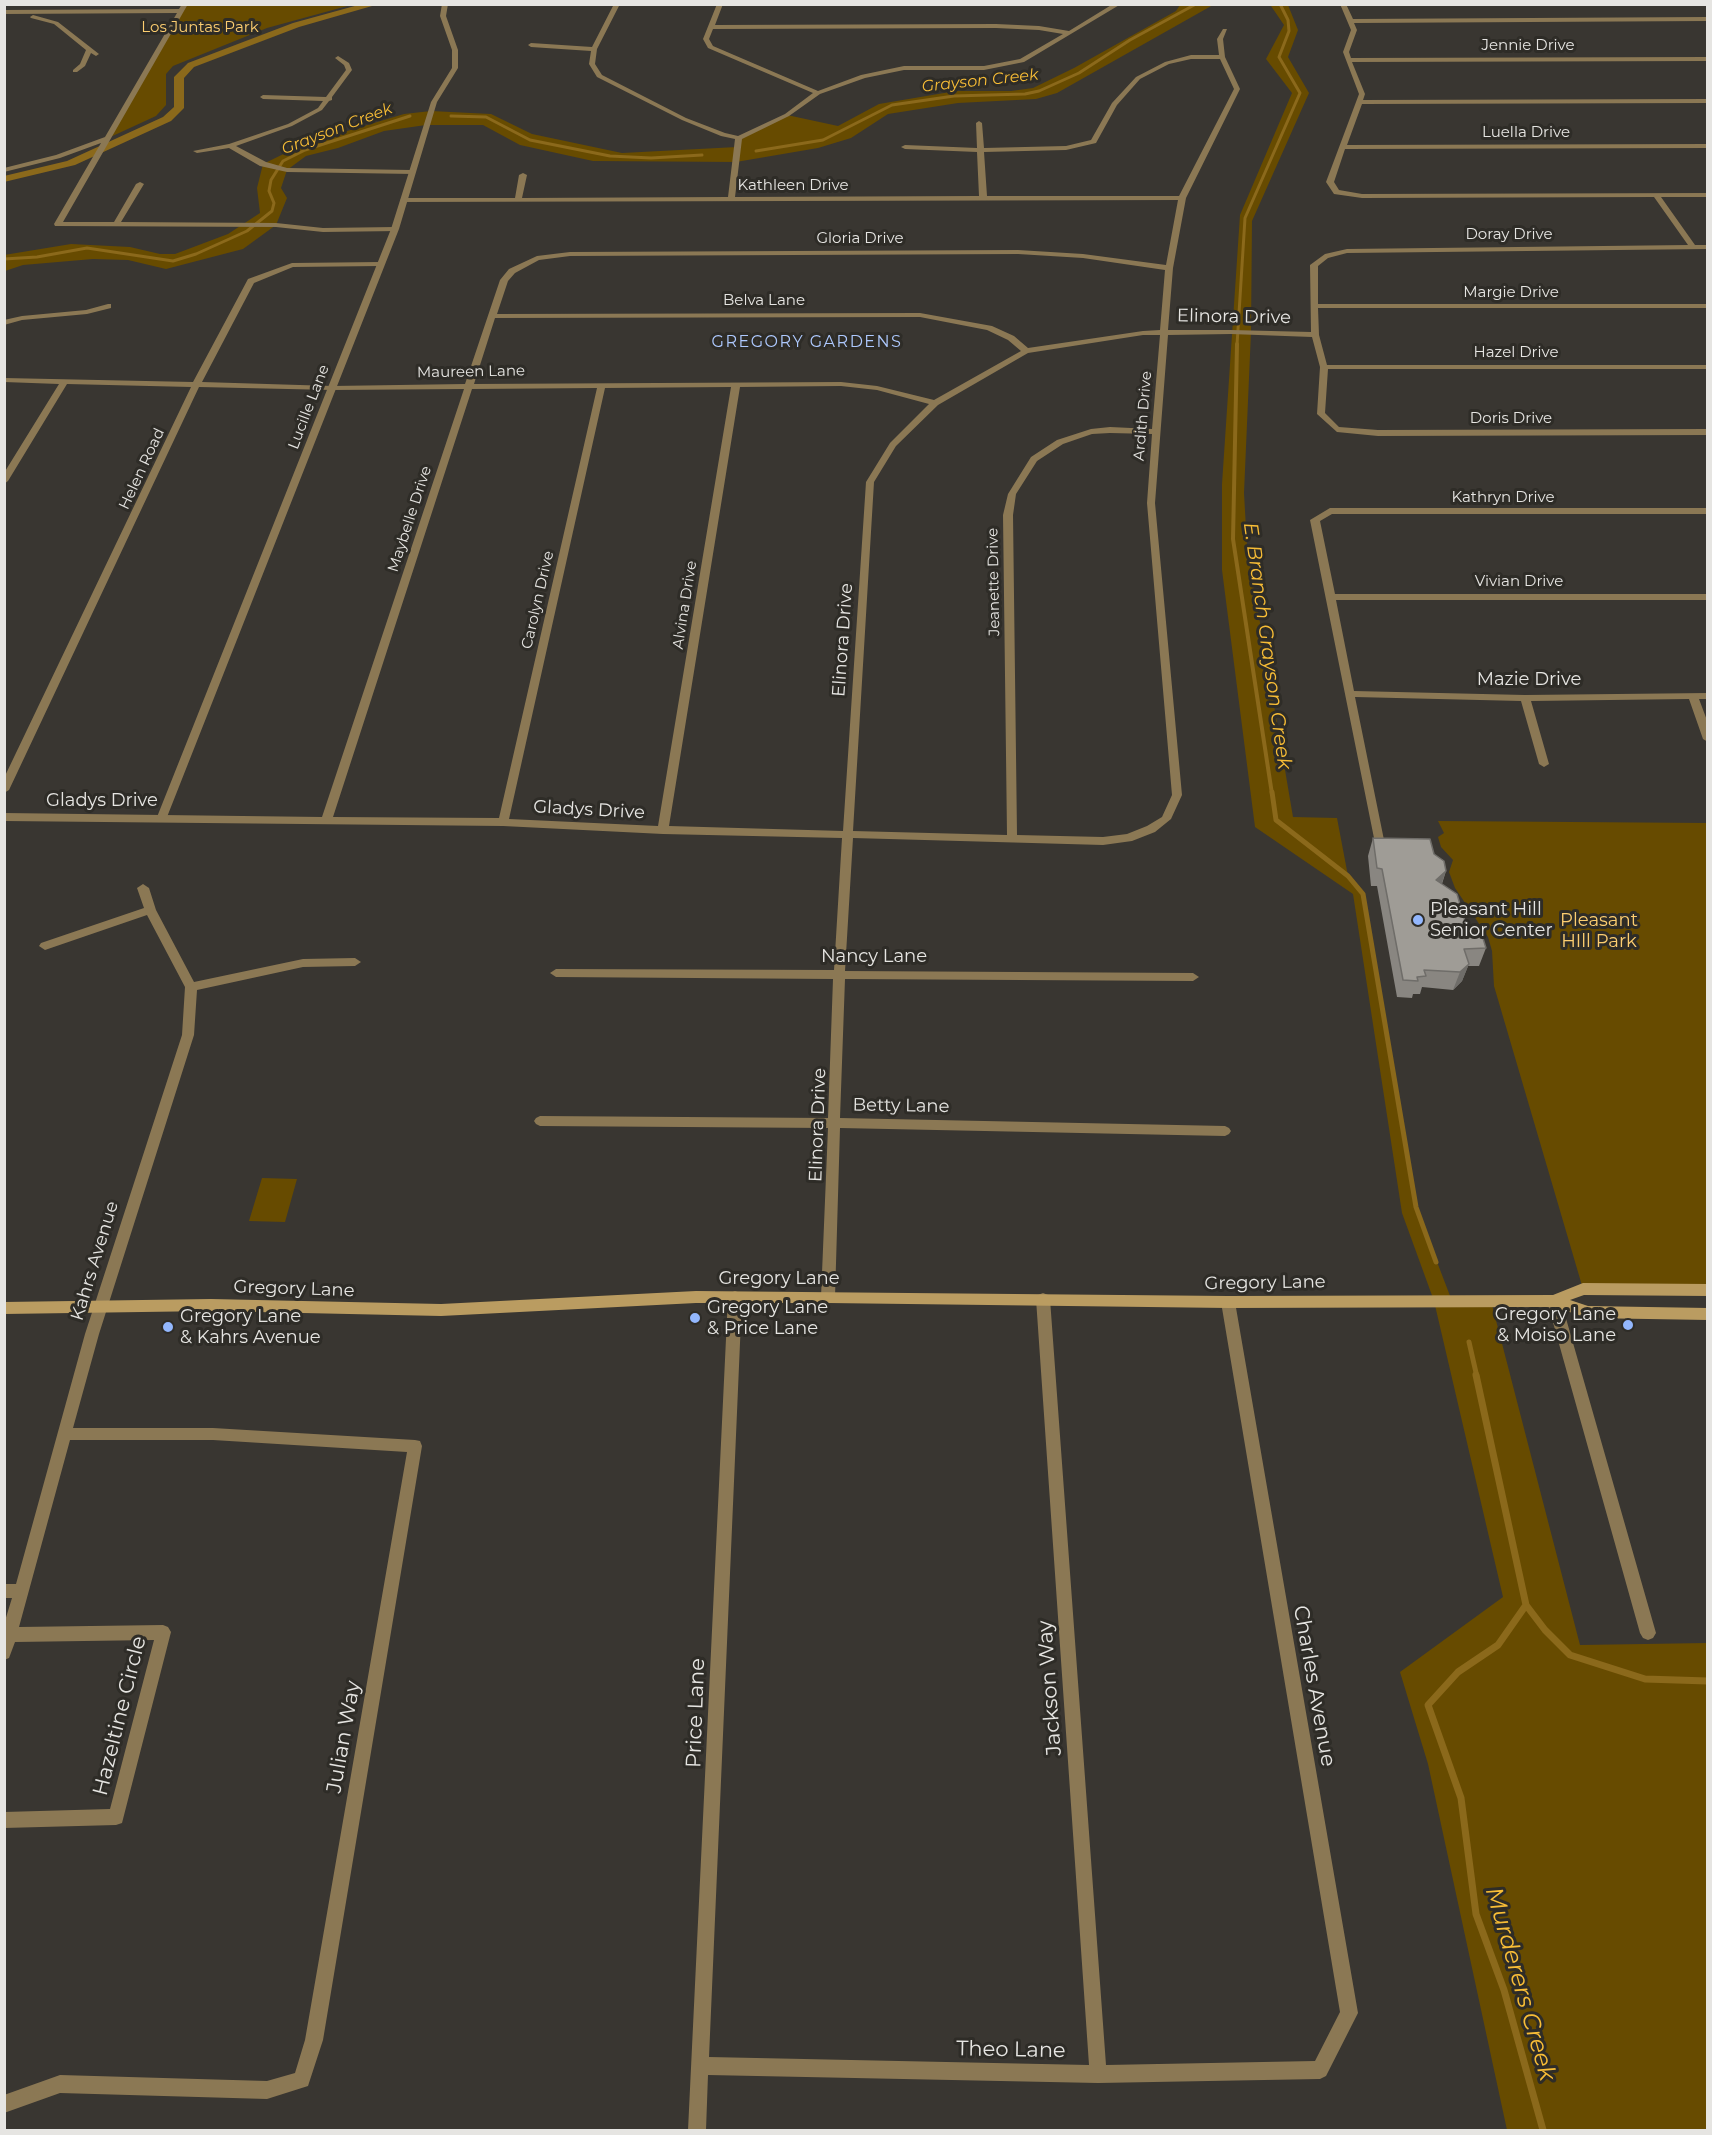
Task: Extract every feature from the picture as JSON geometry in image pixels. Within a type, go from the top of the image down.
[{"type":"main road","name":"Gregory Lane","points":[[1554,1301],[1583,1289],[1707,1290]]},
{"type":"main road","name":"Gregory Lane","points":[[4,1308],[211,1305],[441,1310],[735,1297],[828,1297],[1228,1302],[1554,1301],[1588,1312],[1707,1314]]},
{"type":"street","name":"Lucille Lane","points":[[162,817],[395,229],[434,102],[455,68],[455,50],[443,16],[445,4]]},
{"type":"street","points":[[617,4],[594,49],[592,64],[599,76],[651,103],[723,135],[739,138],[787,115],[818,93],[863,76],[904,68],[984,68],[1022,61],[1118,4]]},
{"type":"street","points":[[720,4],[706,39],[710,47],[818,93]]},
{"type":"street","points":[[1343,4],[1354,30],[1347,52],[1348,60],[1358,80],[1361,102],[1330,182],[1338,192],[1362,196],[1707,195]]},
{"type":"street","points":[[4,12],[183,8]]},
{"type":"street","points":[[183,8],[58,224],[276,225],[323,230],[395,229]]},
{"type":"street","points":[[4,17],[36,17],[56,23],[93,52],[75,71]]},
{"type":"street","points":[[1350,21],[1707,20]]},
{"type":"street","points":[[711,27],[996,26],[1039,28],[1071,33]]},
{"type":"street","points":[[905,147],[981,150],[1066,148],[1094,142],[1114,104],[1138,78],[1179,60],[1222,57],[1220,39],[1225,30]]},
{"type":"street","points":[[531,45],[594,49]]},
{"type":"street","name":"Ardith Drive","points":[[1166,819],[1176,795],[1151,503],[1155,432],[1169,268],[1182,198],[1237,89],[1222,57]]},
{"type":"street","points":[[198,151],[230,146],[310,116],[330,99],[349,70],[347,64],[338,58]]},
{"type":"street","name":"Jennie Drive","points":[[1348,60],[1707,59]]},
{"type":"street","points":[[263,97],[330,99]]},
{"type":"street","points":[[651,103],[668,97]]},
{"type":"street","points":[[1361,102],[1707,101]]},
{"type":"street","points":[[979,123],[983,197]]},
{"type":"street","points":[[731,200],[739,138]]},
{"type":"street","points":[[4,170],[58,157],[105,141]]},
{"type":"street","points":[[230,146],[263,164],[287,170],[411,172]]},
{"type":"street","name":"Luella Drive","points":[[1345,147],[1707,146]]},
{"type":"street","points":[[518,200],[524,175]]},
{"type":"street","points":[[117,224],[140,184]]},
{"type":"street","points":[[1656,195],[1693,247]]},
{"type":"street","name":"Kathleen Drive","points":[[404,200],[1182,198]]},
{"type":"street","name":"Doray Drive","points":[[1314,306],[1314,265],[1325,256],[1337,252],[1377,249],[1707,247]]},
{"type":"street","name":"Gloria Drive","points":[[551,255],[1018,252],[1083,256],[1169,268]]},
{"type":"street","name":"Maybelle Drive","points":[[327,818],[504,280],[512,271],[537,258],[551,255]]},
{"type":"street","name":"Helen Road","points":[[4,790],[196,385],[251,281],[292,265],[380,264]]},
{"type":"street","points":[[4,323],[22,318],[87,312],[108,306]]},
{"type":"street","points":[[1314,306],[1315,335],[1324,367]]},
{"type":"street","name":"Margie Drive","points":[[1314,306],[1707,306]]},
{"type":"street","name":"Belva Lane","points":[[494,316],[920,315],[989,328],[1011,338],[1026,351]]},
{"type":"street","name":"Elinora Drive","points":[[828,1297],[836,1123],[839,975],[870,482],[893,446],[935,403],[1026,351],[1164,332],[1315,335]]},
{"type":"street","name":"Hazel Drive","points":[[1324,367],[1707,367]]},
{"type":"street","name":"Doris Drive","points":[[1324,367],[1321,414],[1337,429],[1378,433],[1707,432]]},
{"type":"street","name":"Maureen Lane","points":[[4,380],[332,388],[471,385],[858,385],[935,403]]},
{"type":"street","points":[[4,480],[64,382]]},
{"type":"street","name":"Carolyn Drive","points":[[503,822],[602,385]]},
{"type":"street","name":"Alvina Drive","points":[[663,830],[736,385]]},
{"type":"street","name":"Jeanette Drive","points":[[1012,839],[1008,515],[1012,494],[1034,459],[1060,442],[1090,432],[1110,430],[1155,432]]},
{"type":"street","name":"Kathryn Drive","points":[[1330,597],[1315,520],[1330,511],[1707,511]]},
{"type":"street","points":[[1330,597],[1380,840]]},
{"type":"street","name":"Vivian Drive","points":[[1330,597],[1707,597]]},
{"type":"street","name":"Mazie Drive","points":[[1350,694],[1525,698],[1707,696]]},
{"type":"street","points":[[1693,696],[1707,739]]},
{"type":"street","points":[[1525,698],[1544,764]]},
{"type":"street","name":"Gladys Drive","points":[[4,817],[327,818],[503,822],[663,830],[1103,841],[1128,838],[1151,830],[1166,819]]},
{"type":"street","points":[[143,888],[150,910],[191,987],[303,963],[355,962]]},
{"type":"street","points":[[45,946],[150,910]]},
{"type":"street","name":"Nancy Lane","points":[[556,973],[1193,977]]},
{"type":"street","name":"Kahrs Avenue","points":[[4,1653],[101,1306],[188,1035],[191,987]]},
{"type":"street","name":"Betty Lane","points":[[540,1121],[836,1123],[1225,1131]]},
{"type":"street","name":"Price Lane","points":[[697,2130],[735,1297]]},
{"type":"street","name":"Jackson Way","points":[[1043,1299],[1098,2074]]},
{"type":"street","points":[[1554,1301],[1648,1633]]},
{"type":"street","name":"Charles Avenue","points":[[1228,1302],[1349,2013],[1320,2070]]},
{"type":"street","name":"Julian Way","points":[[4,2104],[60,2084],[267,2090],[302,2080],[314,2040],[415,1446],[213,1434],[65,1434]]},
{"type":"street","points":[[4,1591],[21,1591]]},
{"type":"street","name":"Hazeltine Circle","points":[[4,1820],[116,1817],[164,1632],[10,1635]]},
{"type":"street","name":"Theo Lane","points":[[701,2066],[1098,2074],[1320,2070]]},
{"type":"green space","name":"Los Juntas Park","points":[[185,5],[351,5],[267,28],[173,66],[166,74],[166,105],[156,116],[106,139]]},
{"type":"green space","points":[[1180,5],[1213,5],[1057,93],[1036,99],[958,103],[888,114],[851,138],[818,148],[736,162],[593,161],[520,145],[483,125],[426,125],[384,131],[338,148],[306,156],[287,170],[281,188],[287,198],[276,225],[243,249],[166,269],[128,260],[93,259],[23,265],[5,271],[4,255],[71,244],[130,247],[160,254],[175,254],[228,234],[260,213],[257,188],[263,164],[304,144],[404,114],[431,111],[491,114],[532,134],[622,153],[737,147],[739,138],[787,115],[838,126],[879,104],[956,91],[1011,91],[1033,88],[1074,68],[1176,11]]},
{"type":"green space","points":[[1237,5],[1288,5],[1298,30],[1288,57],[1309,93],[1252,221],[1251,332],[1244,493],[1247,546],[1293,817],[1337,818],[1348,876],[1363,894],[1416,1207],[1452,1301],[1491,1301],[1580,1645],[1707,1643],[1707,2130],[1507,2130],[1428,1764],[1400,1672],[1503,1597],[1434,1301],[1402,1213],[1353,894],[1255,827],[1222,570],[1222,484],[1240,215],[1292,93],[1266,59],[1284,25],[1271,6]]},
{"type":"green space","name":"Pleasant HIll Park","points":[[1438,821],[1707,823],[1707,1290],[1583,1289],[1494,986],[1492,951],[1488,937],[1455,888],[1449,872],[1453,860],[1441,847],[1438,837],[1444,833]]},
{"type":"green space","points":[[262,1178],[297,1179],[285,1222],[249,1221]]},
{"type":"building","name":"Pleasant Hill Senior Center","points":[[1373,838],[1430,839],[1434,854],[1444,861],[1446,871],[1436,880],[1457,894],[1469,935],[1482,935],[1486,948],[1464,949],[1469,964],[1460,972],[1424,970],[1426,976],[1417,977],[1418,981],[1403,980],[1382,869],[1377,868]]},
{"type":"waterway","points":[[4,179],[71,163],[167,119],[179,108],[179,77],[191,65],[296,25],[375,4]]},
{"type":"waterway","name":"Grayson Creek","points":[[756,151],[823,140],[892,105],[954,96],[1025,94],[1039,91],[1079,73],[1130,40],[1196,4]]},
{"type":"waterway","name":"E. Branch Grayson Creek","points":[[1237,345],[1245,218],[1300,93],[1279,57],[1289,31],[1288,20],[1280,4]]},
{"type":"waterway","name":"Grayson Creek","points":[[4,259],[37,257],[87,248],[173,261],[196,254],[247,231],[272,211],[274,203],[269,191],[271,180],[283,161],[305,150],[410,116]]},
{"type":"waterway","name":"Grayson Creek","points":[[451,116],[486,117],[530,140],[610,156],[651,158],[702,155]]},
{"type":"waterway","name":"E. Branch Grayson Creek","points":[[1237,344],[1233,539],[1272,794]]},
{"type":"waterway","name":"E. Branch Grayson Creek","points":[[1272,792],[1276,820],[1348,876],[1363,894],[1416,1207],[1436,1262]]},
{"type":"waterway","name":"E. Branch Grayson Creek","points":[[1469,1342],[1477,1377]]},
{"type":"waterway","name":"E. Branch Grayson Creek","points":[[1476,1375],[1526,1605]]},
{"type":"waterway","name":"E. Branch Grayson Creek","points":[[1526,1605],[1545,1630],[1570,1655],[1645,1679],[1708,1681]]},
{"type":"waterway","name":"Murderers Creek","points":[[1526,1605],[1498,1645],[1458,1672],[1428,1705],[1461,1798],[1476,1914],[1504,1990],[1543,2130]]},
{"type":"place","name":"Pleasant Hill Senior Center","points":[[1418,920]]},
{"type":"place","name":"Gregory Lane & Price Lane","points":[[695,1318]]},
{"type":"place","name":"Gregory Lane & Moiso Lane","points":[[1628,1325]]},
{"type":"place","name":"Gregory Lane & Kahrs Avenue","points":[[168,1327]]},
{"type":"district","name":"GREGORY GARDENS","points":[[807,342]]}]
